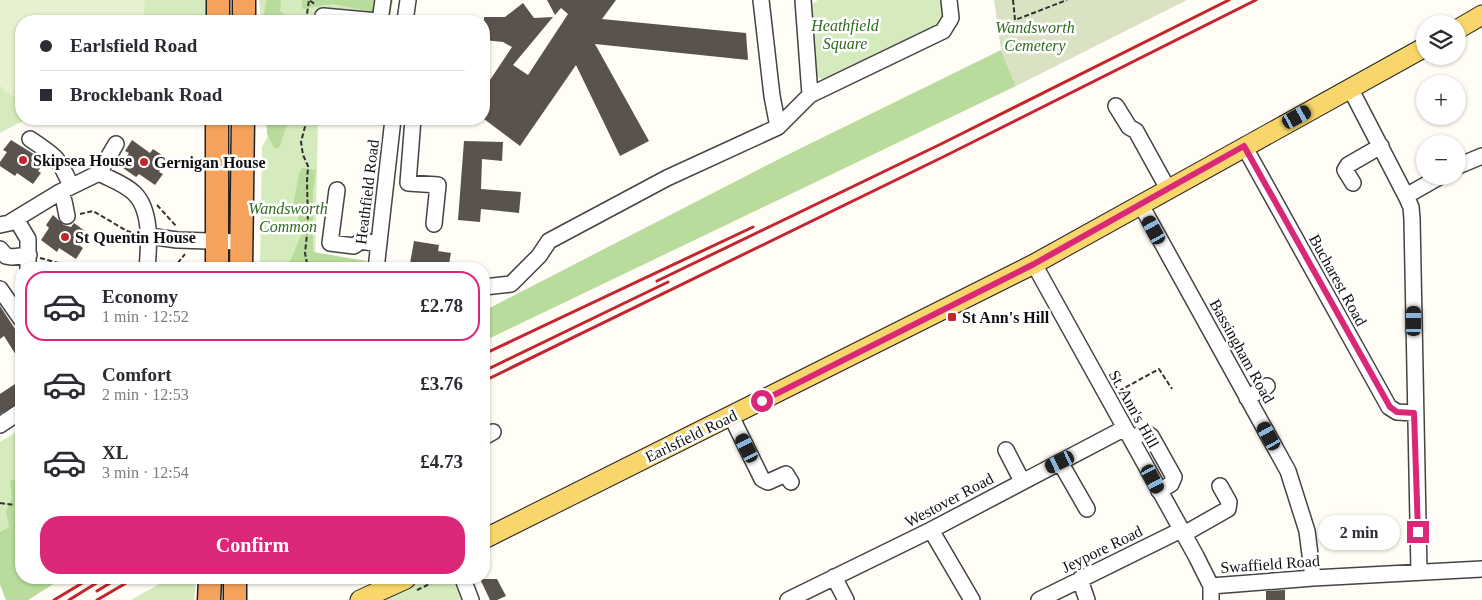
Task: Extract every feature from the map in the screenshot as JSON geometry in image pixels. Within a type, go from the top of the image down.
[{"type":"highway","points":[[218,0],[218,15]]},
{"type":"highway","points":[[244,0],[244,15]]},
{"type":"highway","points":[[217,262],[218,125]]},
{"type":"highway","points":[[241,262],[243,125]]},
{"type":"highway","points":[[209,600],[210,584]]},
{"type":"highway","points":[[235,584],[235,600]]},
{"type":"main road","points":[[1466,24],[1482,15]]},
{"type":"main road","name":"Earlsfield Road","points":[[490,536],[1034,264],[1416,52]]},
{"type":"main road","points":[[360,600],[411,585]]},
{"type":"street","points":[[380,15],[383,0]]},
{"type":"street","points":[[406,15],[408,0]]},
{"type":"street","points":[[761,0],[772,96],[778,127]]},
{"type":"street","points":[[802,0],[810,95]]},
{"type":"street","points":[[490,286],[511,284],[539,256],[549,242],[667,178],[778,127],[810,95],[943,31],[951,18],[949,0]]},
{"type":"street","points":[[1350,88],[1406,196],[1412,219],[1418,572]]},
{"type":"street","points":[[1116,106],[1129,127],[1136,131],[1168,189]]},
{"type":"street","name":"Heathfield Road","points":[[377,262],[392,125]]},
{"type":"street","points":[[413,125],[408,183],[438,185],[434,224]]},
{"type":"street","points":[[30,139],[62,164],[66,189],[64,201],[67,216]]},
{"type":"street","points":[[0,225],[9,223],[66,189],[99,173],[116,144]]},
{"type":"street","name":"Bucharest Road","points":[[1244,146],[1390,407],[1397,412],[1414,413]]},
{"type":"street","points":[[1352,183],[1345,170],[1348,165],[1381,146]]},
{"type":"street","points":[[1466,163],[1482,156]]},
{"type":"street","points":[[99,173],[132,191],[141,200],[149,236],[147,262]]},
{"type":"street","points":[[1406,196],[1425,185]]},
{"type":"street","points":[[337,190],[330,243],[354,246],[362,241],[379,244]]},
{"type":"street","name":"Bassingham Road","points":[[1141,204],[1288,471],[1307,531],[1313,578]]},
{"type":"street","points":[[0,249],[6,256],[28,260],[28,239],[16,219]]},
{"type":"street","points":[[149,236],[186,241],[241,242]]},
{"type":"street","name":"St. Ann's Hill","points":[[1034,264],[1128,433]]},
{"type":"street","points":[[0,289],[15,310]]},
{"type":"street","points":[[1247,398],[1268,386]]},
{"type":"street","points":[[0,425],[15,416]]},
{"type":"street","points":[[731,416],[762,479],[768,482],[786,474],[791,482]]},
{"type":"street","points":[[1128,433],[1147,433],[1151,436],[1174,477],[1166,487],[1159,491],[1182,532],[1211,593]]},
{"type":"street","name":"Westover Road","points":[[788,600],[931,530],[1060,462],[1128,433]]},
{"type":"street","points":[[1006,450],[1022,481]]},
{"type":"street","points":[[1060,462],[1087,509]]},
{"type":"street","name":"Jeypore Road","points":[[1039,600],[1228,509],[1229,502],[1220,486]]},
{"type":"street","points":[[931,530],[972,600]]},
{"type":"street","name":"Swaffield Road","points":[[1211,593],[1313,578],[1482,569]]},
{"type":"street","points":[[834,576],[846,600]]},
{"type":"street","points":[[1080,579],[1087,600]]},
{"type":"street","points":[[465,584],[471,600]]},
{"type":"path","points":[[307,15],[309,0]]},
{"type":"path","points":[[1013,0],[1016,20],[1067,0]]},
{"type":"path","points":[[305,125],[301,142],[303,155],[308,166],[308,218],[305,253],[307,262]]},
{"type":"path","points":[[141,200],[150,198],[182,233],[190,248],[179,262]]},
{"type":"path","points":[[67,216],[93,211],[127,231],[149,236]]},
{"type":"path","points":[[28,260],[35,257],[54,262]]},
{"type":"path","points":[[1108,397],[1159,369],[1172,389]]},
{"type":"path","points":[[0,503],[15,505]]},
{"type":"green space","points":[[0,0],[206,0],[206,15],[15,15],[15,125],[0,133]]},
{"type":"green space","points":[[0,0],[145,0],[144,15],[15,15],[15,97],[0,86]]},
{"type":"green space","points":[[259,0],[392,0],[389,15],[260,15]]},
{"type":"green space","points":[[266,0],[281,0],[280,11],[284,15],[264,15]]},
{"type":"green space","points":[[302,0],[393,0],[390,15],[332,4],[302,9]]},
{"type":"green space","name":"Heathfield Square","points":[[818,0],[946,0],[943,24],[826,81],[819,78],[815,70],[808,7]]},
{"type":"green space","name":"Wandsworth Cemetery","points":[[994,0],[1187,0],[1016,86],[1001,50]]},
{"type":"green space","points":[[1001,50],[1016,86],[490,338],[490,308],[787,155]]},
{"type":"green space","name":"Wandsworth Common","points":[[265,125],[318,125],[315,262],[260,262],[262,147],[268,133]]},
{"type":"green space","points":[[267,125],[287,125],[279,148],[274,148],[267,133]]},
{"type":"green space","points":[[302,168],[316,170],[313,191],[313,252],[367,262],[289,262],[303,230],[293,206],[299,174]]},
{"type":"green space","points":[[15,433],[15,584],[53,584],[28,600],[6,600],[0,584],[0,442]]},
{"type":"green space","points":[[15,480],[15,584],[53,584],[28,600],[6,600],[0,584],[0,532],[9,527],[6,511],[12,498],[10,481]]},
{"type":"green space","points":[[159,584],[196,584],[194,600],[131,600]]},
{"type":"green space","points":[[414,584],[455,584],[461,600],[380,600]]},
{"type":"building","points":[[547,0],[616,0],[602,19],[746,33],[748,60],[595,44],[649,141],[620,156],[576,65],[520,146],[490,124],[490,80],[512,47],[503,42],[490,41],[490,17],[505,17],[523,3],[534,18],[553,17],[513,65],[528,75],[568,14],[561,8],[555,15]]},
{"type":"building","name":"Skipsea House","points":[[11,140],[45,161],[38,171],[41,173],[33,184],[17,173],[15,176],[0,166],[0,162],[7,152],[3,150]]},
{"type":"building","name":"Gernigan House","points":[[132,140],[150,153],[153,149],[168,159],[159,172],[163,174],[155,185],[139,174],[136,177],[120,166],[129,153],[125,151]]},
{"type":"building","points":[[464,141],[503,142],[502,161],[482,159],[481,189],[521,192],[519,213],[481,209],[480,222],[458,220]]},
{"type":"building","name":"St Quentin House","points":[[53,215],[64,225],[71,227],[74,223],[89,234],[80,246],[83,248],[76,259],[59,248],[57,252],[41,240],[49,228],[46,225]]},
{"type":"building","points":[[414,241],[439,245],[438,251],[451,253],[449,262],[410,262]]},
{"type":"building","points":[[0,306],[15,329],[15,353],[4,336],[0,339]]},
{"type":"building","points":[[15,384],[15,405],[0,414],[0,394]]},
{"type":"building","points":[[490,579],[497,579],[506,596],[497,600],[490,600],[482,584],[490,584]]},
{"type":"building","points":[[1285,590],[1285,600],[1266,600],[1266,591]]},
{"type":"railway","points":[[657,281],[941,144],[1229,0]]},
{"type":"railway","points":[[490,378],[947,155],[1256,0]]},
{"type":"railway","points":[[490,351],[753,227]]},
{"type":"railway","points":[[490,368],[668,282]]},
{"type":"railway","points":[[54,600],[81,584]]},
{"type":"railway","points":[[69,600],[95,584]]},
{"type":"railway","points":[[97,591],[109,584]]},
{"type":"railway","points":[[97,600],[124,584]]},
{"type":"place","name":"Skipsea House","points":[[23,160]]},
{"type":"place","name":"Gernigan House","points":[[144,162]]},
{"type":"place","name":"St Quentin House","points":[[65,237]]},
{"type":"place","name":"St Ann's Hill","points":[[952,317]]},
{"type":"route","points":[[762,401],[1034,264],[1244,146],[1390,407],[1397,412],[1414,413],[1418,532]]}]
